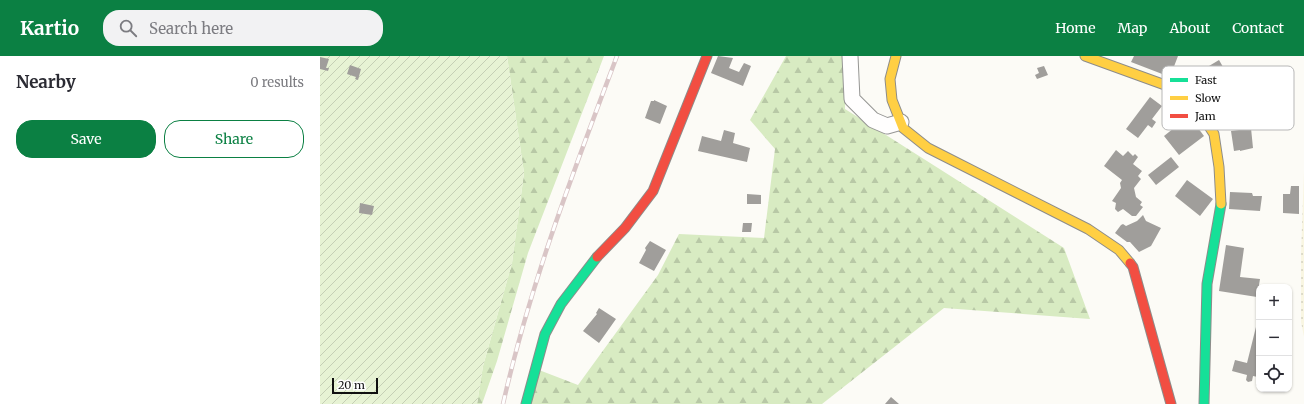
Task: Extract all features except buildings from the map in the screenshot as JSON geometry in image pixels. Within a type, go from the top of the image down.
[{"type":"street","points":[[526,404],[545,334],[561,304],[590,264],[624,228],[653,191],[706,56]]},
{"type":"street","points":[[850,56],[852,99],[873,120],[887,126],[901,122]]},
{"type":"street","points":[[896,56],[890,79],[892,100],[903,128],[928,148],[1088,229],[1119,250],[1133,267],[1171,404]]},
{"type":"street","points":[[1085,56],[1162,84]]},
{"type":"street","points":[[1204,404],[1206,284],[1221,202],[1219,167],[1214,134],[1211,130]]},
{"type":"shaded area","points":[[1304,171],[1304,337],[1301,322],[1301,253]]},
{"type":"green space","points":[[320,56],[507,56],[524,173],[512,263],[483,366],[477,404],[320,404]]},
{"type":"green space","points":[[507,56],[604,56],[528,253],[497,361],[482,404],[477,404],[483,366],[512,263],[524,173]]},
{"type":"green space","points":[[786,56],[845,56],[845,109],[1064,248],[1090,319],[944,308],[822,404],[530,404],[539,370],[578,385],[658,275],[679,234],[764,238],[775,149],[750,120]]},
{"type":"railway","points":[[503,404],[526,315],[554,228],[617,56]]},
{"type":"traffic: fast","points":[[1204,404],[1207,284],[1221,204]]},
{"type":"traffic: fast","points":[[526,404],[545,334],[561,304],[597,257]]},
{"type":"traffic: slow","points":[[896,56],[890,79],[892,100],[903,128],[928,148],[1088,229],[1119,250],[1130,263]]},
{"type":"traffic: slow","points":[[1085,56],[1162,84]]},
{"type":"traffic: slow","points":[[1211,130],[1214,134],[1219,167],[1221,204]]},
{"type":"traffic: jam","points":[[597,257],[625,228],[653,191],[707,56]]},
{"type":"traffic: jam","points":[[1130,263],[1133,267],[1171,404]]}]
